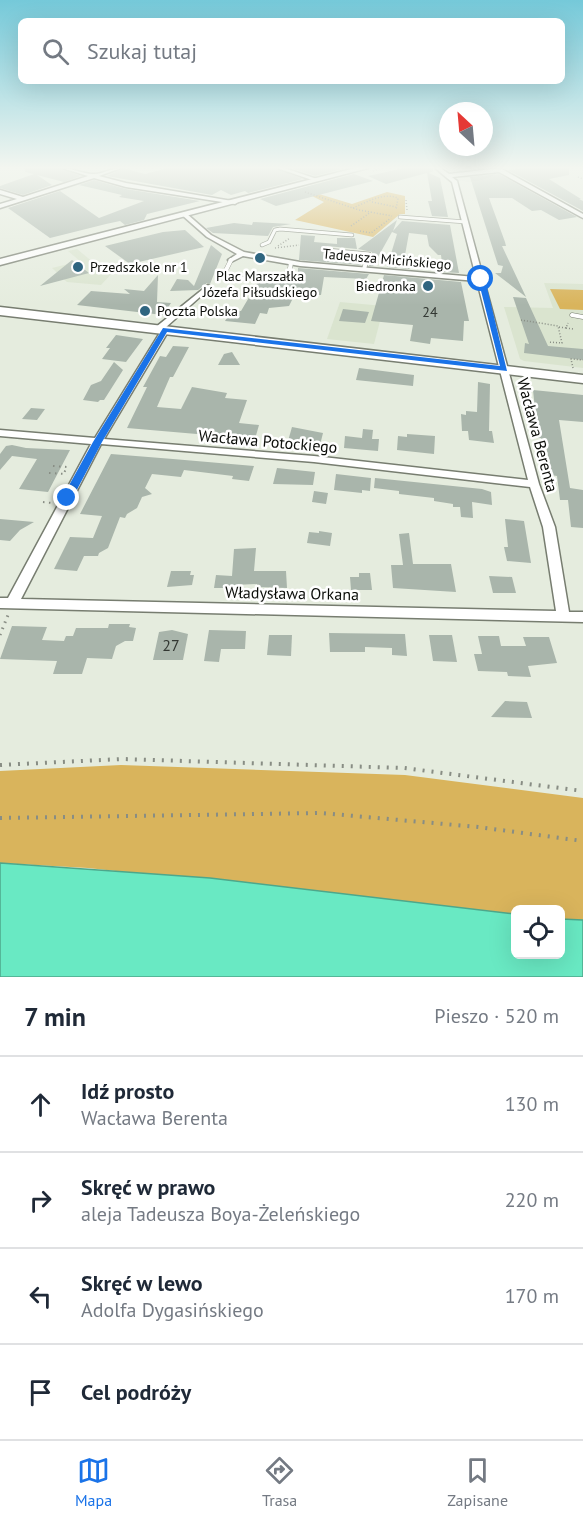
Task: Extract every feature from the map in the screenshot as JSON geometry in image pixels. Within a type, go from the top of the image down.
[{"type":"street","points":[[0,262],[190,214]]},
{"type":"street","name":"Wacława Berenta","points":[[463,214],[534,484],[549,527],[563,615]]},
{"type":"street","points":[[185,215],[209,236],[242,254],[291,263]]},
{"type":"street","points":[[231,260],[242,254]]},
{"type":"street","name":"Tadeusza Micińskiego","points":[[291,263],[481,279]]},
{"type":"street","points":[[6,603],[163,327],[208,287]]},
{"type":"street","points":[[0,311],[163,327],[583,379]]},
{"type":"street","name":"Wacława Potockiego","points":[[0,433],[314,459],[534,484]]},
{"type":"street","name":"Władysława Orkana","points":[[6,603],[583,617]]},
{"type":"lane","points":[[400,217],[466,222]]},
{"type":"lane","points":[[262,244],[269,242],[275,230],[280,229],[318,230],[334,235],[352,235]]},
{"type":"lane","points":[[327,250],[369,254],[364,269]]},
{"type":"lane","points":[[231,260],[224,274],[232,279],[279,277],[289,273],[291,263]]},
{"type":"lane","points":[[572,318],[583,316]]},
{"type":"path","points":[[369,214],[348,228],[371,233],[393,216]]},
{"type":"path","points":[[380,214],[393,216]]},
{"type":"path","points":[[365,217],[369,218]]},
{"type":"path","points":[[382,221],[387,222]]},
{"type":"path","points":[[353,225],[358,226]]},
{"type":"path","points":[[371,229],[376,230]]},
{"type":"path","points":[[290,238],[272,248],[299,245]]},
{"type":"path","points":[[566,328],[572,318]]},
{"type":"path","points":[[521,320],[538,321],[573,329]]},
{"type":"path","points":[[548,342],[562,343],[558,326]]},
{"type":"path","points":[[573,368],[571,359],[583,360]]},
{"type":"path","points":[[62,474],[64,467],[53,465],[49,474],[55,473],[62,474],[68,474]]},
{"type":"path","points":[[55,473],[59,466]]},
{"type":"path","points":[[0,635],[6,603]]},
{"type":"path","points":[[0,765],[122,759],[404,768],[583,791]]},
{"type":"path","points":[[0,818],[321,813],[478,827],[583,842]]},
{"type":"shaded area","points":[[305,214],[405,214],[400,214],[373,237],[295,220]]},
{"type":"shaded area","name":"Przedszkole nr 1","points":[[77,249],[106,273],[114,271],[101,285],[67,282],[52,268],[80,261],[68,251]]},
{"type":"shaded area","points":[[544,283],[583,284],[583,368],[520,359],[504,307],[553,308]]},
{"type":"shaded area","points":[[550,289],[583,290],[583,310],[560,309]]},
{"type":"shaded area","points":[[340,302],[384,306],[374,344],[327,339]]},
{"type":"shaded area","points":[[121,765],[405,775],[583,798],[583,920],[565,919],[565,905],[511,905],[511,914],[88,868],[0,863],[0,771]]},
{"type":"shaded area","points":[[0,863],[210,878],[511,914],[511,959],[565,959],[565,919],[583,920],[583,977],[0,977]]},
{"type":"building","points":[[16,214],[93,214],[99,218],[111,214],[149,214],[144,220],[125,225],[120,221],[50,238]]},
{"type":"building","points":[[431,214],[447,214],[448,217],[432,216]]},
{"type":"building","points":[[482,214],[495,214],[506,246],[502,246],[526,297],[495,273],[501,273],[503,266],[498,265]]},
{"type":"building","points":[[547,214],[571,214],[577,217],[559,220]]},
{"type":"building","points":[[397,220],[393,231],[402,221],[450,225],[459,273],[443,272],[441,255],[429,246],[427,235],[409,233],[405,255],[412,255],[410,269],[387,267],[397,234],[392,232],[373,266],[369,266],[372,252],[358,249]]},
{"type":"building","points":[[253,222],[291,224],[273,227],[268,236],[213,233],[206,228],[234,223],[252,225]]},
{"type":"building","points":[[185,230],[204,247],[130,264],[105,246],[163,232]]},
{"type":"building","points":[[301,235],[315,236],[314,242],[337,244],[337,238],[355,238],[357,249],[327,246],[323,251],[327,254],[363,257],[361,265],[299,260]]},
{"type":"building","points":[[211,245],[222,254],[210,284],[207,283],[198,290],[170,291],[177,279],[188,280],[194,286]]},
{"type":"building","points":[[72,260],[89,273],[40,286]]},
{"type":"building","points":[[298,268],[369,274],[366,279],[324,277],[321,295],[295,294],[289,306],[269,308],[267,314],[260,313],[255,324],[225,321],[232,310],[241,311],[258,282],[302,280],[298,276]]},
{"type":"building","points":[[158,275],[157,302],[171,303],[163,315],[77,305],[91,291],[130,294],[124,289],[144,291]]},
{"type":"building","points":[[384,275],[461,282],[469,321],[464,321],[463,341],[431,338],[430,344],[410,341],[413,325],[371,321]]},
{"type":"building","points":[[513,297],[526,298],[548,346],[583,349],[583,360],[524,353],[525,343],[529,344]]},
{"type":"building","points":[[343,309],[369,312],[365,323],[339,321]]},
{"type":"building","points":[[116,335],[143,339],[126,362],[102,359],[110,348],[106,348]]},
{"type":"building","points":[[173,346],[189,347],[173,377],[170,377],[157,407],[181,409],[192,387],[227,393],[225,398],[247,400],[239,423],[259,425],[255,439],[127,428],[147,387],[143,387],[160,356],[166,357]]},
{"type":"building","points":[[232,352],[240,365],[218,365],[224,354]]},
{"type":"building","points":[[114,362],[123,370],[104,400],[98,402],[83,400],[91,385],[101,381]]},
{"type":"building","points":[[359,368],[414,375],[413,386],[356,380]]},
{"type":"building","points":[[478,382],[490,384],[489,431],[492,431],[494,443],[469,440],[468,431],[462,431],[461,414],[466,415],[466,411],[477,412]]},
{"type":"building","points":[[533,390],[583,395],[583,422],[559,420],[570,488],[583,490],[583,528],[571,527],[568,500],[560,500],[557,476],[551,475],[546,445],[542,444],[541,438],[538,438]]},
{"type":"building","points":[[31,408],[45,409],[37,420],[22,419]]},
{"type":"building","points":[[292,427],[323,433],[320,445],[288,441]]},
{"type":"building","points":[[363,429],[373,430],[372,439],[379,439],[378,451],[344,448],[345,436],[362,438]]},
{"type":"building","points":[[407,434],[435,436],[434,454],[397,450],[398,436],[407,437]]},
{"type":"building","points":[[6,446],[70,450],[48,492],[19,489],[37,459],[12,456],[0,470],[0,454]]},
{"type":"building","points":[[111,454],[254,466],[249,481],[232,479],[233,476],[184,470],[181,477],[152,474],[145,488],[152,494],[142,497],[137,508],[125,518],[120,517],[108,548],[98,556],[84,556],[77,571],[54,569],[70,537],[93,538],[102,516],[80,514]]},
{"type":"building","points":[[277,468],[315,472],[313,485],[273,484]]},
{"type":"building","points":[[336,474],[371,478],[370,491],[362,490],[362,493],[334,490]]},
{"type":"building","points":[[375,478],[482,489],[491,492],[492,505],[472,502],[473,518],[461,517],[460,507],[453,507],[453,504],[434,501],[434,498],[399,494],[399,491],[374,488]]},
{"type":"building","points":[[314,491],[328,493],[326,504],[312,502]]},
{"type":"building","points":[[0,519],[34,522],[20,530],[10,541],[0,540]]},
{"type":"building","points":[[505,519],[524,521],[531,563],[507,561],[504,547],[508,547]]},
{"type":"building","points":[[319,531],[332,533],[330,546],[307,543],[309,532],[319,533]]},
{"type":"building","points":[[409,533],[413,564],[451,564],[456,592],[393,588],[391,565],[403,565],[399,534]]},
{"type":"building","points":[[256,548],[254,571],[286,571],[287,588],[257,587],[257,584],[234,585],[234,588],[214,588],[216,575],[232,576],[234,549]]},
{"type":"building","points":[[171,571],[191,571],[190,575],[194,575],[192,585],[167,587]]},
{"type":"building","points":[[359,573],[370,573],[372,590],[351,590],[350,577],[359,577]]},
{"type":"building","points":[[489,576],[512,577],[516,593],[493,593]]},
{"type":"building","points":[[109,624],[130,624],[129,627],[136,628],[133,641],[125,641],[116,646],[112,659],[87,658],[82,674],[53,674],[57,661],[0,659],[12,626],[47,627],[42,640],[64,641],[66,636],[73,636],[76,628],[108,628]]},
{"type":"building","points":[[172,630],[188,634],[183,660],[153,660],[159,632]]},
{"type":"building","points":[[209,630],[246,631],[245,649],[221,649],[219,662],[204,661]]},
{"type":"building","points":[[329,633],[405,634],[407,656],[392,655],[392,648],[365,647],[365,652],[330,652]]},
{"type":"building","points":[[269,635],[292,635],[291,656],[267,655]]},
{"type":"building","points":[[429,635],[452,635],[457,662],[433,661]]},
{"type":"building","points":[[478,636],[499,636],[501,646],[526,646],[523,637],[549,637],[557,663],[528,666],[531,677],[508,676],[507,672],[478,671],[474,654],[482,654]]},
{"type":"building","points":[[505,701],[527,702],[532,718],[491,717]]},
{"type":"place","name":"Plac Marszałka Józefa Piłsudskiego","points":[[260,258]]},
{"type":"place","name":"Przedszkole nr 1","points":[[78,267]]},
{"type":"place","name":"Biedronka","points":[[428,286]]},
{"type":"place","name":"Poczta Polska","points":[[145,311]]},
{"type":"route","points":[[67,498],[97,442],[165,330],[505,369],[481,279]]}]
